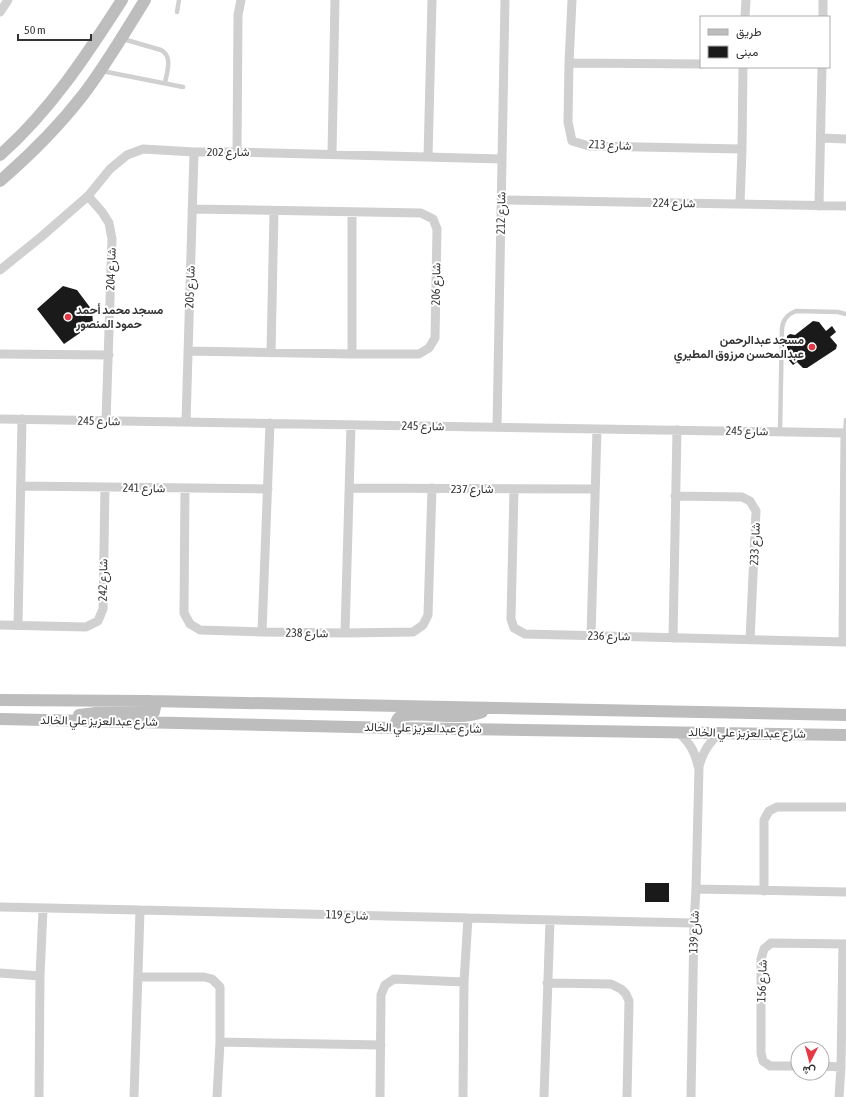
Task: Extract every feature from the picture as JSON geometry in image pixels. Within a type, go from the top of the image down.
[{"type":"street","points":[[0,12],[8,0]]},
{"type":"street","points":[[0,156],[36,119],[64,86],[90,50],[122,0]]},
{"type":"street","points":[[0,181],[52,131],[82,96],[101,71],[145,0]]},
{"type":"street","points":[[237,152],[238,15],[241,0]]},
{"type":"street","points":[[332,154],[335,0]]},
{"type":"street","points":[[428,157],[432,0]]},
{"type":"street","name":"شارع 212","points":[[497,427],[505,0]]},
{"type":"street","name":"شارع 213","points":[[572,0],[568,122],[572,141],[589,146],[742,149]]},
{"type":"street","points":[[745,16],[746,0]]},
{"type":"street","points":[[823,16],[824,0]]},
{"type":"street","points":[[569,63],[700,64]]},
{"type":"street","points":[[740,204],[743,68]]},
{"type":"street","points":[[819,206],[822,68]]},
{"type":"street","points":[[821,138],[846,138]]},
{"type":"street","name":"شارع 202","points":[[0,270],[88,196],[110,169],[127,155],[143,149],[194,152],[502,159]]},
{"type":"street","name":"شارع 205","points":[[186,422],[194,152]]},
{"type":"street","name":"شارع 204","points":[[88,196],[102,212],[109,223],[112,239],[106,421]]},
{"type":"street","name":"شارع 224","points":[[502,200],[846,206]]},
{"type":"street","name":"شارع 206","points":[[188,351],[419,354],[429,348],[435,338],[437,229],[433,219],[421,213],[192,209]]},
{"type":"street","points":[[271,353],[274,211]]},
{"type":"street","points":[[352,212],[352,354]]},
{"type":"street","points":[[0,354],[109,355]]},
{"type":"street","name":"شارع 245","points":[[0,419],[846,432]]},
{"type":"street","points":[[18,626],[22,419]]},
{"type":"street","points":[[262,632],[270,423]]},
{"type":"street","points":[[345,633],[352,425]]},
{"type":"street","points":[[591,636],[597,428]]},
{"type":"street","points":[[673,638],[677,430]]},
{"type":"street","points":[[845,642],[846,432]]},
{"type":"street","name":"شارع 241","points":[[21,486],[268,489]]},
{"type":"street","name":"شارع 242","points":[[0,625],[86,627],[98,621],[103,609],[105,487]]},
{"type":"street","name":"شارع 238","points":[[185,488],[184,613],[190,624],[200,630],[345,633],[413,632],[423,625],[428,615],[432,488]]},
{"type":"street","name":"شارع 237","points":[[350,488],[595,489]]},
{"type":"street","name":"شارع 236","points":[[514,489],[511,619],[514,628],[525,634],[845,642]]},
{"type":"street","name":"شارع 233","points":[[675,496],[742,497],[750,501],[756,511],[750,640]]},
{"type":"street","name":"شارع عبدالعزيز علي الخالد","points":[[0,700],[150,701],[846,715]]},
{"type":"street","points":[[60,720],[77,715],[96,713],[152,713],[154,712],[155,707],[150,701]]},
{"type":"street","points":[[396,728],[397,719],[404,715],[462,716],[479,713],[492,708]]},
{"type":"street","points":[[830,735],[834,726],[831,715]]},
{"type":"street","name":"شارع عبدالعزيز علي الخالد","points":[[0,719],[396,728],[846,735]]},
{"type":"street","name":"شارع 139","points":[[678,732],[692,747],[699,767]]},
{"type":"street","name":"شارع 139","points":[[691,1097],[694,923],[699,767],[704,752],[714,738],[720,733]]},
{"type":"street","points":[[764,891],[764,820],[769,811],[777,807],[846,807]]},
{"type":"street","points":[[696,889],[846,892]]},
{"type":"street","name":"شارع 119","points":[[0,907],[694,923]]},
{"type":"street","points":[[39,1097],[40,976],[43,909]]},
{"type":"street","points":[[134,1097],[140,910]]},
{"type":"street","points":[[463,1097],[464,982],[468,918]]},
{"type":"street","points":[[544,1097],[550,920]]},
{"type":"street","name":"شارع 156","points":[[790,1066],[770,1066],[763,1061],[760,1053],[761,959],[764,949],[770,943],[845,944]]},
{"type":"street","points":[[839,1097],[845,944]]},
{"type":"street","points":[[0,973],[40,976]]},
{"type":"street","points":[[138,977],[204,977],[212,980],[220,987],[220,1042],[217,1097]]},
{"type":"street","points":[[380,1097],[381,995],[385,985],[394,979],[464,982]]},
{"type":"street","points":[[547,983],[611,984],[626,994],[629,1001],[627,1097]]},
{"type":"street","points":[[220,1042],[381,1045]]},
{"type":"street","points":[[830,1066],[841,1067]]},
{"type":"lane","points":[[177,12],[179,0]]},
{"type":"lane","points":[[120,39],[161,50],[166,53],[169,62],[165,83]]},
{"type":"lane","points":[[101,71],[183,87]]},
{"type":"lane","points":[[780,431],[782,328],[785,319],[792,312],[796,311],[842,312],[846,314]]},
{"type":"lane","points":[[846,420],[846,432]]},
{"type":"building","name":"مسجد محمد أحمد حمود المنصور","points":[[63,286],[77,290],[92,310],[93,324],[64,344],[37,309]]},
{"type":"building","name":"مسجد عبدالرحمن عبدالمحسن مرزوق المطيري","points":[[813,321],[819,322],[826,331],[832,326],[836,332],[830,337],[837,345],[836,349],[807,368],[803,368],[797,362],[793,365],[787,358],[789,352],[787,348],[787,336],[790,334],[795,335]]},
{"type":"building","points":[[645,883],[669,883],[669,902],[645,902]]},
{"type":"place","name":"مسجد محمد أحمد حمود المنصور","points":[[68,317]]},
{"type":"place","name":"مسجد عبدالرحمن عبدالمحسن مرزوق المطيري","points":[[812,347]]}]
